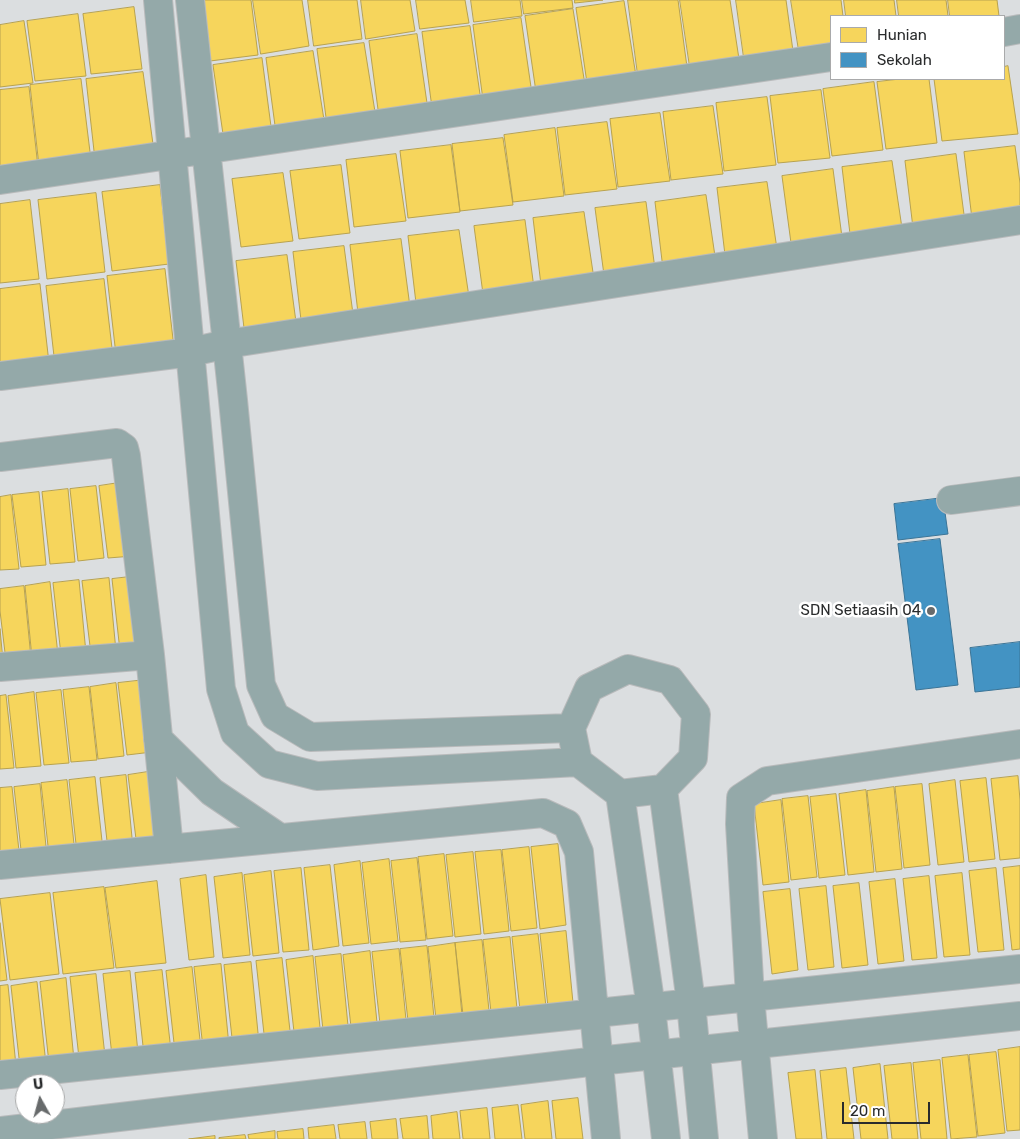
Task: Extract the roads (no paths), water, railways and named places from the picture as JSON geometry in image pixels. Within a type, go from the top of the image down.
[{"type":"street","points":[[158,0],[221,689],[235,733],[269,764],[316,776],[578,762],[620,794],[663,789],[693,758],[696,714],[670,680],[628,669],[588,688],[571,728],[578,762]]},
{"type":"street","points":[[190,0],[261,685],[275,716],[310,737],[571,728]]},
{"type":"street","points":[[1005,32],[1020,29]]},
{"type":"street","points":[[0,180],[830,57]]},
{"type":"street","points":[[0,376],[191,352],[227,344],[1020,220]]},
{"type":"street","points":[[0,456],[117,443],[124,448],[128,465],[150,655],[169,848]]},
{"type":"street","points":[[951,500],[1020,491]]},
{"type":"street","points":[[0,667],[150,655]]},
{"type":"street","points":[[158,740],[212,792],[280,838]]},
{"type":"street","points":[[764,1139],[750,998],[740,824],[742,798],[767,781],[1020,744]]},
{"type":"street","points":[[663,789],[690,1003],[704,1139]]},
{"type":"street","points":[[620,794],[651,1008],[666,1139]]},
{"type":"street","points":[[0,865],[543,813],[567,824],[579,852],[606,1139]]},
{"type":"street","points":[[0,1075],[1020,969]]},
{"type":"street","points":[[0,1131],[598,1061],[1020,1016]]},
{"type":"place","name":"SDN Setiaasih 04","points":[[931,611]]}]
